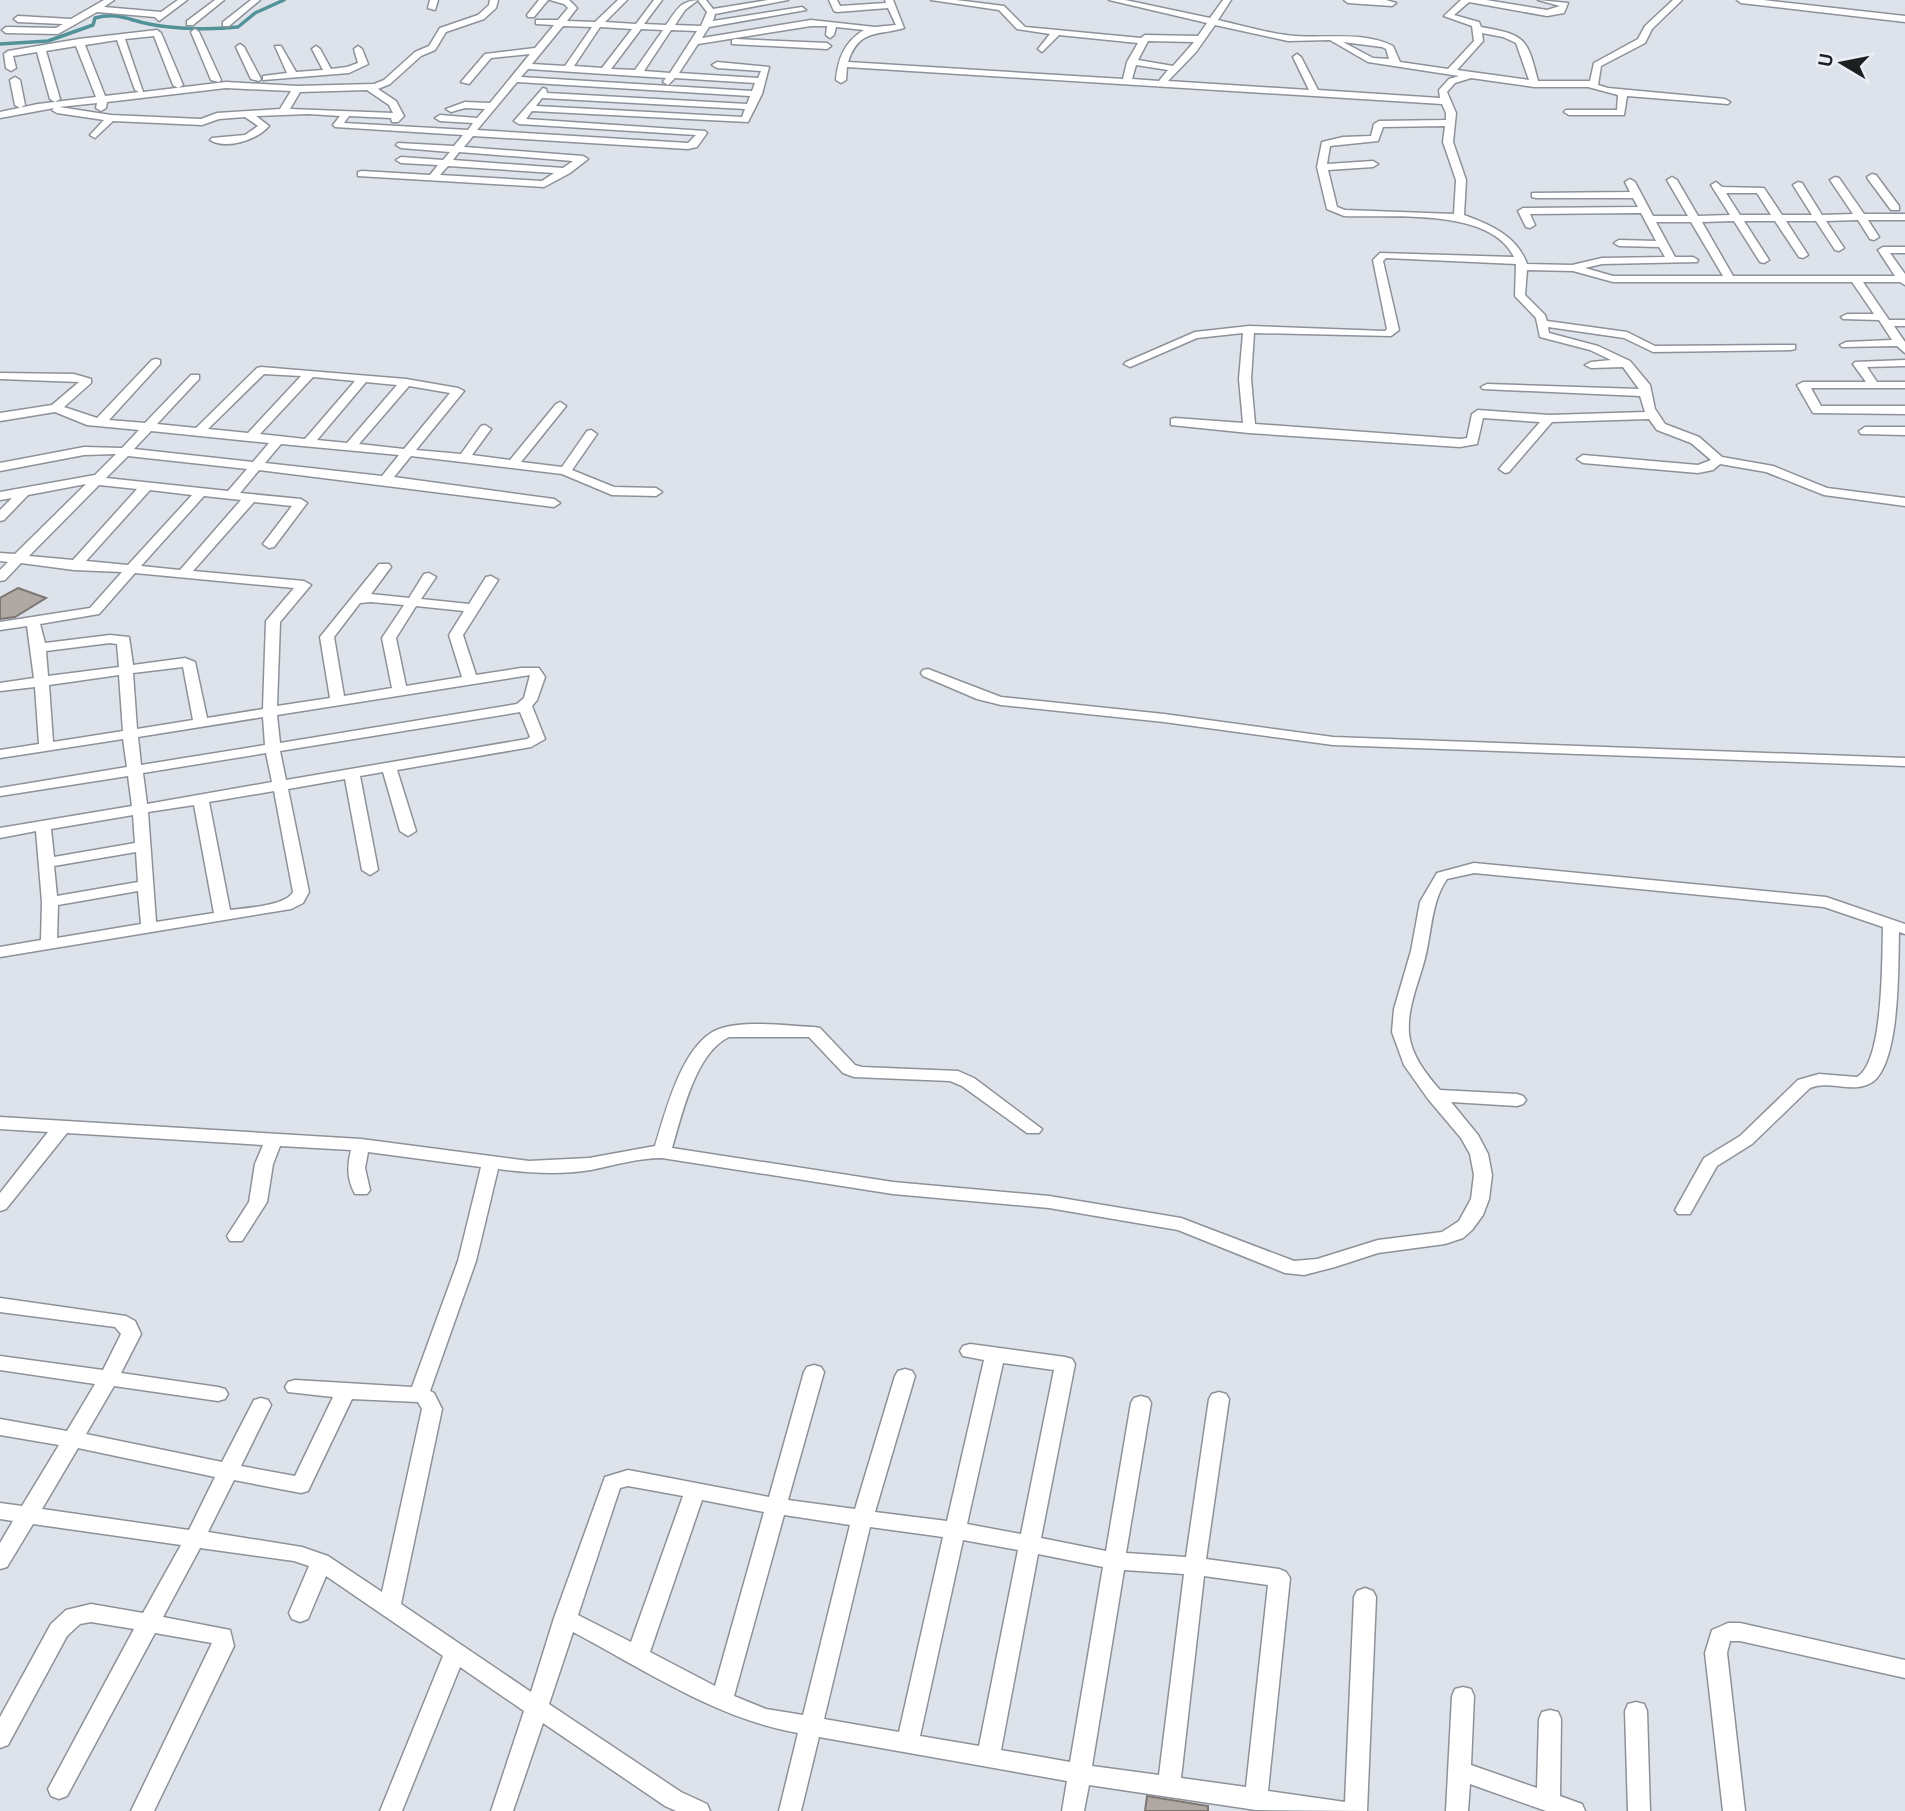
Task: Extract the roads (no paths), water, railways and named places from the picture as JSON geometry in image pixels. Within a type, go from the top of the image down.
[{"type":"street","points":[[18,19],[72,22],[82,20],[110,0]]},
{"type":"street","points":[[124,12],[141,0]]},
{"type":"street","points":[[97,9],[161,16],[183,0]]},
{"type":"street","points":[[216,80],[193,27],[220,0]]},
{"type":"street","points":[[226,24],[256,0]]},
{"type":"street","points":[[0,112],[55,99],[236,84],[298,89],[370,88],[387,82],[415,57],[432,48],[443,30],[481,17],[493,6],[494,0]]},
{"type":"street","points":[[531,15],[544,0]]},
{"type":"street","points":[[433,178],[573,5],[554,0]]},
{"type":"street","points":[[568,69],[598,24],[623,0]]},
{"type":"street","points":[[605,70],[658,0]]},
{"type":"street","points":[[694,0],[686,4],[698,13],[704,27]]},
{"type":"street","points":[[698,13],[708,0]]},
{"type":"street","points":[[638,73],[672,28],[698,13],[784,0]]},
{"type":"street","points":[[797,0],[811,23]]},
{"type":"street","points":[[935,0],[1001,8],[1009,12],[1019,28],[1143,41]]},
{"type":"street","points":[[1113,0],[1288,38],[1331,37],[1384,45],[1390,48],[1396,63]]},
{"type":"street","points":[[1163,81],[1176,69],[1227,0]]},
{"type":"street","points":[[1348,0],[1392,3]]},
{"type":"street","points":[[1452,70],[1479,41],[1476,24],[1448,17],[1468,0],[1550,13],[1561,11],[1565,5],[1542,0]]},
{"type":"street","points":[[1591,85],[1595,83],[1597,65],[1642,41],[1648,28],[1678,0]]},
{"type":"street","points":[[1741,0],[1905,19]]},
{"type":"street","points":[[835,5],[875,18],[899,27],[901,22],[891,3],[875,18],[841,64],[841,80]]},
{"type":"street","points":[[831,23],[843,19],[835,5]]},
{"type":"street","points":[[539,22],[704,27],[802,10]]},
{"type":"street","points":[[710,77],[726,50],[789,27],[875,18]]},
{"type":"street","points":[[6,30],[58,32],[72,22]]},
{"type":"street","points":[[830,35],[831,23]]},
{"type":"street","points":[[629,142],[704,27]]},
{"type":"street","points":[[787,45],[789,27]]},
{"type":"street","points":[[1476,29],[1517,37],[1524,42],[1534,84]]},
{"type":"street","points":[[11,68],[8,54],[157,33],[178,85]]},
{"type":"street","points":[[1042,49],[1056,33]]},
{"type":"street","points":[[120,37],[140,90]]},
{"type":"street","points":[[1127,80],[1132,62],[1143,41],[1150,37],[1200,38]]},
{"type":"street","points":[[1331,37],[1371,60],[1534,84],[1591,85],[1623,92],[1725,102]]},
{"type":"street","points":[[79,42],[102,106],[91,115]]},
{"type":"street","points":[[529,108],[739,121],[747,118],[766,69],[726,50],[694,42]]},
{"type":"street","points":[[726,50],[787,45],[827,46]]},
{"type":"street","points":[[240,47],[256,79]]},
{"type":"street","points":[[278,48],[293,76]]},
{"type":"street","points":[[41,49],[55,99]]},
{"type":"street","points":[[316,49],[329,73]]},
{"type":"street","points":[[0,112],[216,80],[329,73],[363,64],[358,49]]},
{"type":"street","points":[[466,82],[488,56],[535,51]]},
{"type":"street","points":[[1297,57],[1315,93]]},
{"type":"street","points":[[1132,62],[1176,69]]},
{"type":"street","points":[[841,64],[1061,79],[1163,81],[1445,101]]},
{"type":"street","points":[[523,66],[761,81]]},
{"type":"street","points":[[1460,217],[1458,212],[1461,180],[1448,142],[1451,113],[1442,92],[1445,87],[1474,74]]},
{"type":"street","points":[[515,79],[757,94]]},
{"type":"street","points":[[15,80],[20,106]]},
{"type":"street","points":[[370,88],[393,103],[399,116]]},
{"type":"street","points":[[283,113],[298,89]]},
{"type":"street","points":[[1569,112],[1621,113],[1623,92]]},
{"type":"street","points":[[347,112],[338,125],[691,146],[702,133],[637,127],[518,123],[542,93],[751,107]]},
{"type":"street","points":[[451,109],[464,105],[491,106]]},
{"type":"street","points":[[38,107],[111,118],[204,122],[217,116],[248,114],[347,112],[399,116]]},
{"type":"street","points":[[215,140],[247,138],[260,132],[264,126],[248,114]]},
{"type":"street","points":[[377,128],[394,122],[399,116]]},
{"type":"street","points":[[95,135],[111,118]]},
{"type":"street","points":[[440,118],[479,121]]},
{"type":"street","points":[[1450,123],[1379,124],[1375,139],[1343,140],[1325,144],[1322,167],[1331,207],[1338,213],[1460,217],[1492,230],[1514,249],[1521,264],[1520,296],[1541,317],[1547,337],[1594,348],[1626,363],[1638,374],[1647,393],[1646,400],[1652,415],[1661,427],[1695,440],[1718,460],[1769,469],[1824,491],[1905,502]]},
{"type":"street","points":[[362,174],[544,184],[583,158],[401,145]]},
{"type":"street","points":[[401,160],[566,171]]},
{"type":"street","points":[[1322,167],[1373,164]]},
{"type":"street","points":[[1872,177],[1892,204],[1905,201]]},
{"type":"street","points":[[1672,180],[1730,279]]},
{"type":"street","points":[[1835,180],[1874,237]]},
{"type":"street","points":[[1630,183],[1672,261]]},
{"type":"street","points":[[1798,185],[1839,248]]},
{"type":"street","points":[[1763,260],[1717,187],[1760,190],[1803,255]]},
{"type":"street","points":[[1536,195],[1593,189],[1636,194]]},
{"type":"street","points":[[1530,225],[1523,211],[1604,210],[1695,218],[1905,217]]},
{"type":"street","points":[[1604,210],[1610,221]]},
{"type":"street","points":[[1563,211],[1571,223]]},
{"type":"street","points":[[1619,243],[1663,244]]},
{"type":"street","points":[[1130,364],[1185,338],[1249,329],[1387,334],[1393,330],[1378,260],[1381,257],[1406,255],[1573,268],[1614,279],[1904,281],[1900,267],[1883,250],[1905,250]]},
{"type":"street","points":[[1573,268],[1598,262],[1693,260]]},
{"type":"street","points":[[1598,262],[1603,276]]},
{"type":"street","points":[[1853,266],[1858,279],[1902,347]]},
{"type":"street","points":[[1847,317],[1905,323]]},
{"type":"street","points":[[1541,323],[1627,335],[1653,349],[1791,347]]},
{"type":"street","points":[[1249,329],[1245,379],[1249,429]]},
{"type":"street","points":[[1846,345],[1902,347]]},
{"type":"street","points":[[100,422],[156,362]]},
{"type":"street","points":[[1591,365],[1626,363]]},
{"type":"street","points":[[1874,385],[1859,364],[1905,363]]},
{"type":"street","points":[[199,432],[261,370],[407,382],[458,391],[385,480]]},
{"type":"street","points":[[250,438],[310,373]]},
{"type":"street","points":[[0,376],[74,376],[87,380],[86,386],[56,408],[0,417]]},
{"type":"street","points":[[0,577],[98,480],[195,377]]},
{"type":"street","points":[[307,444],[363,378]]},
{"type":"street","points":[[350,447],[407,382]]},
{"type":"street","points":[[1905,385],[1803,385],[1817,410],[1905,410]]},
{"type":"street","points":[[1487,387],[1647,393]]},
{"type":"street","points":[[513,464],[560,406]]},
{"type":"street","points":[[56,408],[83,421],[513,464],[565,471],[612,491],[656,492]]},
{"type":"street","points":[[1175,422],[1460,443],[1473,441],[1479,414],[1549,419],[1652,415]]},
{"type":"street","points":[[1505,469],[1549,419]]},
{"type":"street","points":[[464,458],[485,429]]},
{"type":"street","points":[[1865,431],[1905,431]]},
{"type":"street","points":[[565,471],[591,434]]},
{"type":"street","points":[[232,495],[252,467],[277,441]]},
{"type":"street","points":[[0,467],[93,450],[385,480],[554,503]]},
{"type":"street","points":[[1583,459],[1698,469],[1709,467],[1718,460]]},
{"type":"street","points":[[0,496],[98,480],[301,503],[269,544]]},
{"type":"street","points":[[74,566],[147,486]]},
{"type":"street","points":[[0,517],[25,491]]},
{"type":"street","points":[[0,626],[94,611],[201,492]]},
{"type":"street","points":[[185,572],[251,497]]},
{"type":"street","points":[[0,557],[129,571],[185,572],[304,584],[273,621],[270,713],[274,750],[301,891],[299,897],[285,906],[0,952]]},
{"type":"street","points":[[338,701],[327,637],[351,603],[361,598],[384,567]]},
{"type":"street","points":[[400,692],[389,638],[429,577]]},
{"type":"street","points":[[471,682],[455,640],[457,630],[491,580]]},
{"type":"street","points":[[361,598],[473,608]]},
{"type":"street","points":[[33,621],[39,648],[46,747]]},
{"type":"street","points":[[39,648],[110,639],[124,640],[128,668],[130,734],[140,808],[149,928]]},
{"type":"street","points":[[0,687],[175,661],[188,663],[200,721]]},
{"type":"street","points":[[0,754],[534,671],[538,677],[525,706],[538,738],[536,741],[352,775],[0,833]]},
{"type":"street","points":[[929,673],[948,679],[979,697],[1000,701],[1164,718],[1333,741],[1905,762]]},
{"type":"street","points":[[0,792],[274,750],[525,706]]},
{"type":"street","points":[[389,768],[408,831]]},
{"type":"street","points":[[352,775],[370,870]]},
{"type":"street","points":[[201,800],[223,916]]},
{"type":"street","points":[[43,826],[50,902],[49,944]]},
{"type":"street","points":[[46,863],[141,847]]},
{"type":"street","points":[[0,1123],[361,1145],[553,1168],[662,1152],[893,1188],[1049,1202],[1181,1224],[1300,1269],[1371,1247],[1434,1240],[1464,1231],[1472,1219],[1481,1195],[1482,1155],[1474,1141],[1434,1096],[1409,1060],[1400,1028],[1430,895],[1442,876],[1457,870],[1474,868],[1826,902],[1898,927],[1885,1036],[1873,1073],[1867,1079],[1855,1081],[1812,1079],[1804,1084],[1746,1140],[1710,1162],[1684,1210]]},
{"type":"street","points":[[50,902],[146,886]]},
{"type":"street","points":[[662,1152],[680,1092],[701,1052],[720,1035],[747,1031],[814,1032],[849,1069],[860,1073],[952,1075],[968,1082],[1033,1129]]},
{"type":"street","points":[[1434,1096],[1517,1100]]},
{"type":"street","points":[[0,1206],[61,1128]]},
{"type":"street","points":[[236,1236],[258,1202],[264,1164],[274,1139]]},
{"type":"street","points":[[361,1145],[356,1168],[361,1190]]},
{"type":"street","points":[[419,1395],[467,1261],[491,1161]]},
{"type":"street","points":[[0,1306],[119,1321],[128,1326],[131,1334],[129,1343],[109,1378],[0,1561]]},
{"type":"street","points":[[970,1351],[1065,1364],[988,1758]]},
{"type":"street","points":[[907,1744],[995,1354]]},
{"type":"street","points":[[0,1363],[218,1394]]},
{"type":"street","points":[[722,1699],[774,1506],[814,1372]]},
{"type":"street","points":[[790,1811],[862,1519],[905,1376]]},
{"type":"street","points":[[295,1387],[419,1395],[426,1398],[432,1409],[388,1610]]},
{"type":"street","points":[[0,1427],[73,1438],[226,1473],[301,1485],[346,1391]]},
{"type":"street","points":[[1169,1787],[1195,1566],[1219,1399]]},
{"type":"street","points":[[1073,1811],[1141,1403]]},
{"type":"street","points":[[59,1788],[145,1624],[194,1540],[261,1405]]},
{"type":"street","points":[[505,1810],[565,1618],[612,1483],[628,1478],[774,1506],[1029,1543],[1113,1561],[1195,1566],[1279,1578],[1256,1800]]},
{"type":"street","points":[[638,1654],[695,1490]]},
{"type":"street","points":[[0,1511],[295,1553],[321,1562],[388,1610],[456,1651],[673,1799],[699,1811]]},
{"type":"street","points":[[300,1614],[321,1562]]},
{"type":"street","points":[[1356,1811],[1365,1597]]},
{"type":"street","points":[[0,1738],[67,1621],[74,1616],[91,1613],[217,1634],[223,1641],[218,1657],[142,1811]]},
{"type":"street","points":[[565,1618],[722,1699],[765,1718],[1080,1774],[1342,1811]]},
{"type":"street","points":[[1734,1811],[1716,1653],[1720,1636],[1728,1632],[1740,1632],[1905,1669]]},
{"type":"street","points":[[391,1811],[456,1651]]},
{"type":"street","points":[[1457,1811],[1463,1696]]},
{"type":"street","points":[[1636,1711],[1639,1811]]},
{"type":"street","points":[[1548,1801],[1550,1719]]},
{"type":"street","points":[[1461,1771],[1574,1811]]},
{"type":"waterway","points":[[0,44],[48,41],[93,25],[95,18],[110,16],[170,27],[238,27],[255,13],[284,0]]}]
